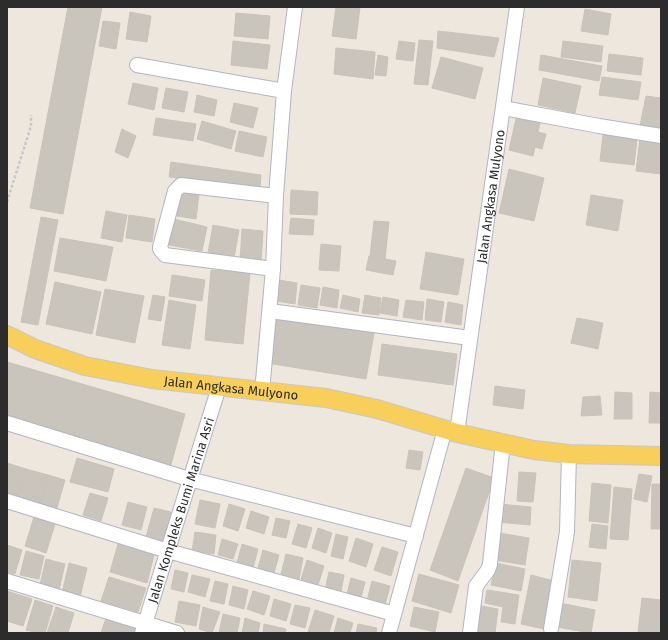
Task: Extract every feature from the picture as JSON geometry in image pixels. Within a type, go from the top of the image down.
[{"type":"main road","name":"Jalan Angkasa Mulyono","points":[[7,335],[35,349],[85,366],[152,379],[326,398],[378,409],[451,431],[534,450],[569,454],[661,456]]},
{"type":"street","points":[[262,392],[270,312],[276,196],[284,91],[295,7]]},
{"type":"street","name":"Jalan Angkasa Mulyono","points":[[451,431],[470,338],[517,7]]},
{"type":"street","points":[[137,66],[284,91]]},
{"type":"street","points":[[503,108],[661,136]]},
{"type":"street","points":[[273,269],[165,255],[160,247],[175,191],[181,185],[276,196]]},
{"type":"street","points":[[270,312],[470,338]]},
{"type":"street","name":"Jalan Kompleks Bumi Marina Asri","points":[[143,628],[219,387]]},
{"type":"street","points":[[7,423],[189,479],[416,536]]},
{"type":"street","points":[[389,633],[416,536],[451,431]]},
{"type":"street","points":[[470,633],[476,586],[488,570],[490,564],[503,442]]},
{"type":"street","points":[[552,629],[567,532],[569,454]]},
{"type":"street","points":[[7,501],[168,551],[394,614]]},
{"type":"street","points":[[7,581],[143,628],[177,633]]},
{"type":"path","points":[[7,202],[31,126],[31,115]]},
{"type":"building","points":[[68,7],[102,7],[63,214],[30,208]]},
{"type":"building","points":[[336,7],[360,7],[356,39],[332,36]]},
{"type":"building","points":[[585,9],[611,14],[608,35],[581,31]]},
{"type":"building","points":[[130,12],[151,16],[147,42],[126,39]]},
{"type":"building","points":[[236,13],[270,16],[268,39],[234,36]]},
{"type":"building","points":[[103,21],[120,23],[116,49],[99,46]]},
{"type":"building","points":[[438,31],[499,38],[494,57],[437,48]]},
{"type":"building","points":[[419,40],[433,41],[428,85],[414,84]]},
{"type":"building","points":[[233,41],[270,45],[267,69],[231,65]]},
{"type":"building","points":[[399,41],[415,43],[413,61],[396,59]]},
{"type":"building","points":[[563,41],[603,46],[601,62],[561,57]]},
{"type":"building","points":[[336,48],[375,52],[373,79],[334,74]]},
{"type":"building","points":[[609,54],[643,58],[641,75],[607,71]]},
{"type":"building","points":[[378,55],[388,57],[386,76],[375,75]]},
{"type":"building","points":[[541,55],[602,66],[599,81],[539,70]]},
{"type":"building","points":[[441,57],[483,68],[475,99],[432,88]]},
{"type":"building","points":[[602,77],[641,82],[638,100],[599,95]]},
{"type":"building","points":[[543,78],[581,86],[575,113],[538,105]]},
{"type":"building","points":[[133,83],[158,88],[154,110],[128,104]]},
{"type":"building","points":[[166,88],[188,92],[184,112],[162,108]]},
{"type":"building","points":[[197,95],[217,100],[214,116],[194,112]]},
{"type":"building","points":[[646,96],[661,98],[661,129],[640,126]]},
{"type":"building","points":[[234,103],[258,108],[253,128],[230,122]]},
{"type":"building","points":[[517,114],[541,119],[538,132],[546,134],[542,149],[535,147],[533,156],[509,150]]},
{"type":"building","points":[[156,118],[196,124],[193,141],[153,135]]},
{"type":"building","points":[[202,121],[236,131],[231,149],[197,139]]},
{"type":"building","points":[[122,129],[136,136],[128,158],[115,152]]},
{"type":"building","points":[[239,131],[267,137],[263,157],[235,151]]},
{"type":"building","points":[[603,135],[637,139],[634,165],[600,161]]},
{"type":"building","points":[[640,138],[661,140],[661,174],[636,171]]},
{"type":"building","points":[[171,162],[261,175],[260,189],[169,177]]},
{"type":"building","points":[[509,169],[544,178],[534,221],[499,213]]},
{"type":"building","points":[[291,190],[318,192],[317,215],[290,214]]},
{"type":"building","points":[[181,191],[199,194],[196,219],[177,216]]},
{"type":"building","points":[[591,195],[623,200],[618,231],[586,225]]},
{"type":"building","points":[[106,211],[127,215],[122,242],[101,238]]},
{"type":"building","points":[[129,215],[155,219],[152,242],[126,238]]},
{"type":"building","points":[[41,217],[58,220],[38,325],[21,322]]},
{"type":"building","points":[[291,218],[314,220],[313,235],[289,234]]},
{"type":"building","points":[[174,219],[207,227],[202,251],[169,245]]},
{"type":"building","points":[[374,221],[389,222],[385,259],[396,261],[393,275],[366,270],[370,256]]},
{"type":"building","points":[[213,225],[239,230],[234,258],[208,253]]},
{"type":"building","points":[[242,229],[263,231],[261,264],[240,262]]},
{"type":"building","points":[[60,238],[113,247],[106,281],[54,271]]},
{"type":"building","points":[[321,244],[341,246],[339,271],[319,270]]},
{"type":"building","points":[[426,252],[464,259],[458,295],[420,289]]},
{"type":"building","points":[[211,270],[250,273],[243,344],[205,340]]},
{"type":"building","points":[[172,275],[205,280],[202,301],[169,296]]},
{"type":"building","points":[[279,280],[297,283],[295,304],[276,301]]},
{"type":"building","points":[[55,282],[101,292],[92,334],[46,324]]},
{"type":"building","points":[[301,285],[320,288],[317,308],[298,305]]},
{"type":"building","points":[[323,287],[339,290],[337,308],[320,305]]},
{"type":"building","points":[[105,289],[144,296],[135,343],[96,335]]},
{"type":"building","points":[[153,295],[165,297],[161,321],[148,319]]},
{"type":"building","points":[[343,295],[360,299],[358,312],[340,308]]},
{"type":"building","points":[[365,295],[381,298],[379,315],[362,313]]},
{"type":"building","points":[[383,297],[399,300],[397,316],[380,313]]},
{"type":"building","points":[[427,299],[444,302],[441,322],[425,320]]},
{"type":"building","points":[[169,300],[196,305],[190,349],[162,345]]},
{"type":"building","points":[[406,300],[424,302],[422,320],[403,317]]},
{"type":"building","points":[[448,302],[463,305],[461,325],[445,322]]},
{"type":"building","points":[[274,316],[374,333],[366,379],[267,363]]},
{"type":"building","points":[[577,318],[603,323],[598,349],[571,343]]},
{"type":"building","points":[[382,344],[457,354],[453,385],[378,375]]},
{"type":"building","points":[[7,362],[185,414],[170,468],[7,420]]},
{"type":"building","points":[[495,386],[525,390],[523,409],[493,405]]},
{"type":"building","points":[[615,392],[632,393],[632,419],[614,419]]},
{"type":"building","points":[[650,392],[661,393],[661,423],[649,423]]},
{"type":"building","points":[[600,396],[602,415],[581,416],[583,397]]},
{"type":"building","points":[[409,450],[423,452],[420,470],[406,468]]},
{"type":"building","points":[[77,458],[114,469],[108,492],[70,482]]},
{"type":"building","points":[[7,463],[26,469],[17,500],[7,497]]},
{"type":"building","points":[[466,468],[494,478],[458,581],[430,570]]},
{"type":"building","points":[[26,469],[48,475],[39,506],[17,500]]},
{"type":"building","points":[[519,472],[536,473],[533,502],[517,501]]},
{"type":"building","points":[[639,474],[652,476],[647,502],[634,499]]},
{"type":"building","points":[[48,475],[65,480],[56,511],[39,506]]},
{"type":"building","points":[[592,483],[611,485],[608,523],[589,521]]},
{"type":"building","points":[[652,484],[661,484],[661,529],[651,529]]},
{"type":"building","points":[[614,487],[632,489],[628,540],[610,539]]},
{"type":"building","points":[[90,493],[108,498],[101,521],[83,515]]},
{"type":"building","points":[[200,500],[220,504],[215,528],[195,524]]},
{"type":"building","points":[[128,502],[147,507],[141,530],[122,525]]},
{"type":"building","points":[[229,504],[245,509],[238,531],[223,526]]},
{"type":"building","points":[[498,504],[531,507],[530,525],[497,522]]},
{"type":"building","points":[[154,508],[171,512],[163,542],[146,537]]},
{"type":"building","points":[[251,511],[269,517],[264,534],[246,528]]},
{"type":"building","points":[[34,517],[55,524],[46,553],[25,546]]},
{"type":"building","points":[[276,518],[290,521],[286,538],[272,535]]},
{"type":"building","points":[[298,524],[312,528],[306,548],[292,544]]},
{"type":"building","points":[[592,524],[608,526],[606,549],[589,547]]},
{"type":"building","points":[[318,528],[332,533],[326,553],[312,548]]},
{"type":"building","points":[[195,532],[216,535],[214,554],[192,551]]},
{"type":"building","points":[[499,533],[529,538],[525,565],[495,560]]},
{"type":"building","points":[[336,534],[348,537],[343,559],[331,556]]},
{"type":"building","points":[[356,538],[373,544],[366,567],[349,561]]},
{"type":"building","points":[[222,539],[238,544],[233,559],[218,555]]},
{"type":"building","points":[[118,544],[154,555],[147,583],[110,572]]},
{"type":"building","points":[[242,544],[258,549],[253,568],[237,563]]},
{"type":"building","points":[[7,545],[22,550],[15,574],[7,572]]},
{"type":"building","points":[[382,547],[398,552],[391,576],[374,570]]},
{"type":"building","points":[[263,550],[279,555],[274,573],[258,568]]},
{"type":"building","points":[[26,551],[44,556],[39,579],[20,575]]},
{"type":"building","points":[[286,554],[303,558],[299,579],[281,574]]},
{"type":"building","points":[[46,559],[65,564],[59,590],[40,585]]},
{"type":"building","points":[[307,560],[324,566],[318,585],[301,579]]},
{"type":"building","points":[[572,560],[601,563],[597,601],[568,597]]},
{"type":"building","points":[[69,563],[87,568],[80,597],[62,593]]},
{"type":"building","points":[[496,563],[525,569],[521,591],[491,585]]},
{"type":"building","points":[[175,570],[188,573],[184,592],[171,589]]},
{"type":"building","points":[[329,572],[344,575],[341,593],[325,590]]},
{"type":"building","points":[[419,574],[459,585],[451,613],[412,601]]},
{"type":"building","points":[[192,575],[210,579],[205,597],[188,592]]},
{"type":"building","points":[[531,575],[554,581],[544,629],[521,624]]},
{"type":"building","points":[[109,577],[146,588],[138,612],[101,601]]},
{"type":"building","points":[[351,578],[365,582],[360,602],[346,598]]},
{"type":"building","points":[[215,581],[228,584],[224,604],[210,601]]},
{"type":"building","points":[[372,581],[390,586],[385,605],[367,601]]},
{"type":"building","points":[[233,586],[248,590],[244,609],[229,605]]},
{"type":"building","points":[[487,590],[519,595],[515,624],[501,622],[503,607],[485,603]]},
{"type":"building","points":[[7,591],[32,599],[23,626],[7,621]]},
{"type":"building","points":[[253,591],[270,596],[264,615],[247,609]]},
{"type":"building","points":[[642,598],[661,600],[661,633],[638,632]]},
{"type":"building","points":[[274,599],[291,604],[286,621],[270,616]]},
{"type":"building","points":[[35,600],[53,606],[45,633],[26,630]]},
{"type":"building","points":[[179,601],[200,605],[196,626],[175,622]]},
{"type":"building","points":[[560,603],[595,610],[591,633],[556,627]]},
{"type":"building","points":[[295,605],[310,608],[305,628],[290,624]]},
{"type":"building","points":[[481,606],[498,609],[495,633],[477,633]]},
{"type":"building","points":[[56,607],[74,613],[68,633],[47,633]]},
{"type":"building","points":[[203,607],[220,612],[212,633],[199,629]]},
{"type":"building","points":[[414,607],[439,612],[435,632],[410,626]]},
{"type":"building","points":[[315,610],[334,616],[329,633],[308,632]]},
{"type":"building","points":[[223,614],[240,618],[237,633],[219,633]]},
{"type":"building","points":[[106,618],[136,628],[134,633],[101,633]]},
{"type":"building","points":[[245,618],[260,623],[258,633],[242,633]]},
{"type":"building","points":[[338,618],[353,623],[350,633],[334,633]]},
{"type":"building","points":[[264,624],[286,629],[285,633],[263,633]]},
{"type":"building","points":[[358,624],[377,628],[376,633],[356,633]]}]
